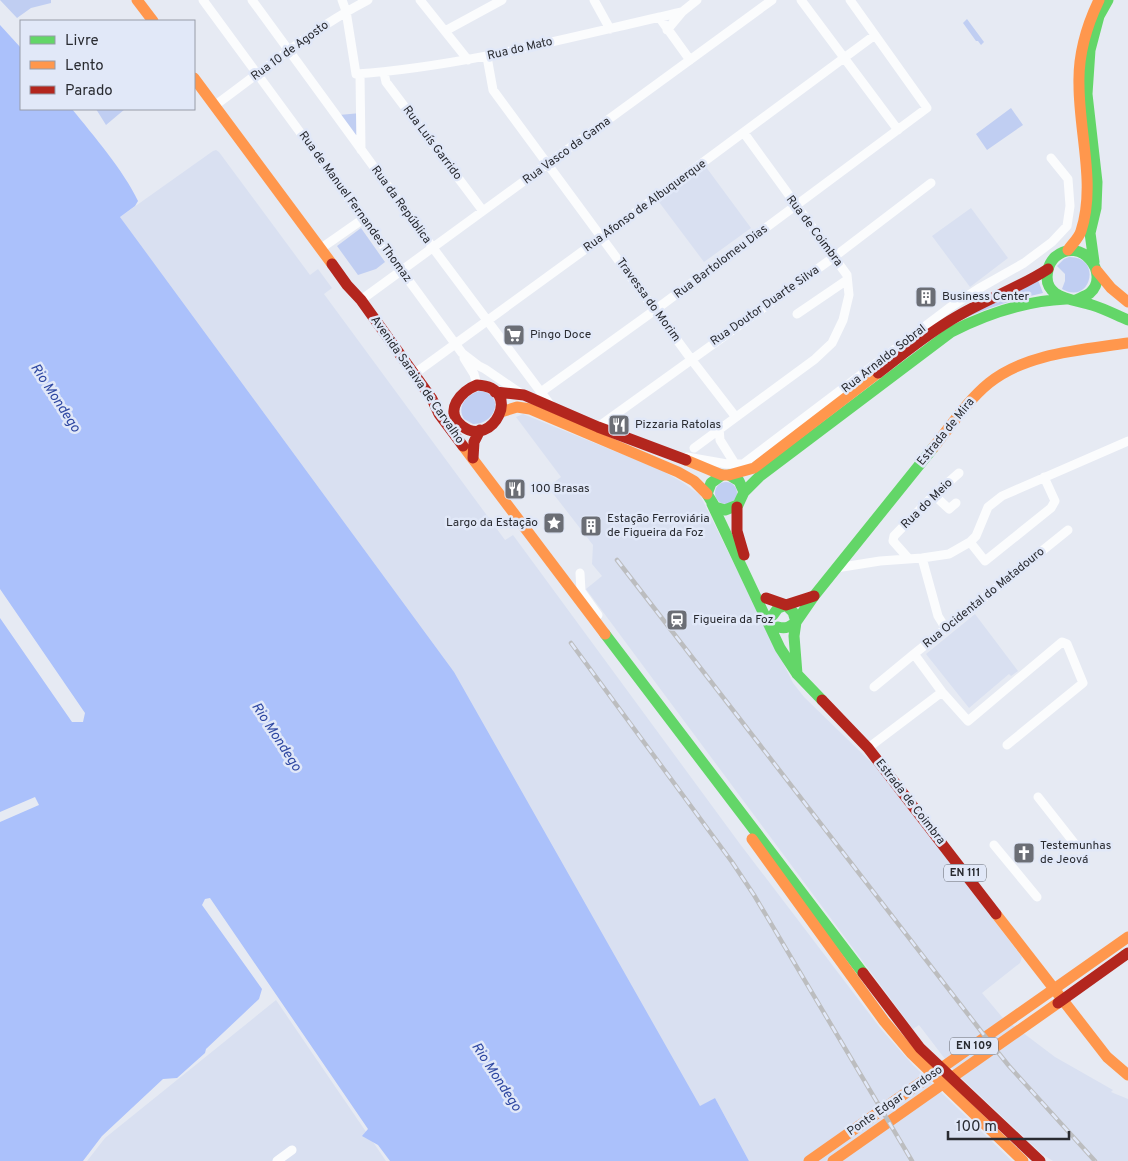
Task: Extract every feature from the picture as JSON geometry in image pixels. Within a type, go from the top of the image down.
[{"type":"main road","points":[[137,0],[152,20]]},
{"type":"main road","points":[[1099,0],[1092,13],[1082,48],[1079,94],[1086,208],[1080,233],[1065,251],[1050,262],[1048,269],[1049,284],[1059,296],[1105,310],[1128,320]]},
{"type":"main road","points":[[432,399],[441,411],[468,430],[480,430],[492,424],[501,412],[517,407],[530,409],[687,476],[702,487],[715,507],[725,510],[736,507],[742,501],[744,492],[760,476],[964,324],[1009,308],[1041,300],[1071,300],[1090,293],[1097,279],[1090,233],[1096,208],[1097,182],[1087,94],[1090,50],[1100,16],[1108,0]]},
{"type":"main road","name":"Avenida Saraiva de Carvalho","points":[[195,79],[347,285],[361,300],[432,399],[439,414],[641,682],[889,1017]]},
{"type":"main road","points":[[1065,251],[1083,252],[1111,288],[1125,300]]},
{"type":"main road","points":[[710,499],[711,483],[726,475],[754,468],[928,335],[957,316],[1028,282],[1048,269]]},
{"type":"main road","name":"Estrada de Mira","points":[[796,622],[836,568],[973,398],[995,378],[1021,365],[1063,354],[1128,343]]},
{"type":"main road","points":[[473,458],[463,436],[454,408],[455,401],[463,392],[487,387],[524,395],[598,427],[726,475],[739,481],[744,492]]},
{"type":"main road","points":[[487,387],[500,401],[501,412]]},
{"type":"main road","points":[[432,399],[438,404],[455,401]]},
{"type":"main road","points":[[473,458],[474,442],[480,430]]},
{"type":"main road","name":"EN 111","points":[[710,499],[773,622]]},
{"type":"main road","name":"EN 111","points":[[736,507],[739,541],[766,598],[780,648],[797,674]]},
{"type":"main road","points":[[796,622],[788,628],[773,622],[778,608],[814,596]]},
{"type":"main road","points":[[766,598],[792,608],[796,616],[794,636],[797,674]]},
{"type":"main road","name":"Estrada de Coimbra","points":[[797,674],[868,748],[1107,1057],[1128,1075]]},
{"type":"main road","points":[[1116,946],[1128,933]]},
{"type":"main road","name":"Ponte Edgar Cardoso","points":[[809,1161],[1128,937]]},
{"type":"main road","name":"Ponte Edgar Cardoso","points":[[833,1161],[1127,954]]},
{"type":"main road","points":[[889,1017],[911,1052],[1024,1161]]},
{"type":"main road","points":[[889,1017],[1040,1161]]},
{"type":"street","name":"Rua de Manuel Fernandes Thomaz","points":[[203,0],[455,345],[478,366],[524,395]]},
{"type":"street","name":"Rua da República","points":[[252,0],[432,248],[552,407]]},
{"type":"street","points":[[342,0],[346,11],[358,74],[361,150]]},
{"type":"street","name":"Rua 10 de Agosto","points":[[214,106],[258,75],[288,50],[346,11],[368,0]]},
{"type":"street","points":[[420,0],[468,60]]},
{"type":"street","points":[[445,31],[502,0]]},
{"type":"street","points":[[594,0],[610,29]]},
{"type":"street","points":[[667,30],[682,12],[697,0]]},
{"type":"street","name":"Rua Vasco da Gama","points":[[361,300],[772,0]]},
{"type":"street","points":[[801,0],[898,130]]},
{"type":"street","points":[[850,0],[875,35]]},
{"type":"street","name":"Rua do Mato","points":[[358,74],[487,57],[682,12]]},
{"type":"street","points":[[659,18],[690,60]]},
{"type":"street","name":"Rua Afonso de Albuquerque","points":[[414,374],[875,35]]},
{"type":"street","name":"Rua Bartolomeu Dias","points":[[541,392],[655,310],[927,108],[875,35]]},
{"type":"street","name":"Travessa do Morim","points":[[487,57],[493,90],[735,416]]},
{"type":"street","name":"Rua Luís Garrido","points":[[384,72],[386,82],[484,211]]},
{"type":"street","name":"Rua de Coimbra","points":[[694,448],[815,359],[832,343],[844,320],[849,295],[847,275],[744,133]]},
{"type":"street","name":"Rua Arnaldo Sobral","points":[[735,464],[743,464],[751,459],[950,308],[1024,263],[1052,242],[1067,226],[1070,206],[1068,179],[1050,158]]},
{"type":"street","name":"Rua Doutor Duarte Silva","points":[[598,427],[834,257],[931,183]]},
{"type":"street","points":[[320,249],[363,219]]},
{"type":"street","points":[[1052,242],[1065,251]]},
{"type":"street","points":[[797,314],[847,280]]},
{"type":"street","points":[[462,353],[474,374],[487,387]]},
{"type":"street","points":[[478,366],[487,387]]},
{"type":"street","points":[[719,428],[720,440],[735,464]]},
{"type":"street","points":[[836,568],[880,561],[949,554],[970,542],[976,536],[988,508],[1002,496],[1128,441]]},
{"type":"street","points":[[672,456],[735,464]]},
{"type":"street","name":"Rua do Meio","points":[[909,559],[893,540],[894,536],[934,494],[959,473]]},
{"type":"street","points":[[970,542],[985,560],[1051,508],[1055,501],[1044,477]]},
{"type":"street","points":[[934,494],[949,509],[956,503]]},
{"type":"street","name":"Rua Ocidental do Matadouro","points":[[1007,745],[1083,683],[1067,644],[1062,642],[968,721],[942,692],[914,654],[1068,530]]},
{"type":"street","points":[[922,558],[938,616],[946,629]]},
{"type":"street","points":[[580,574],[581,591],[634,665],[641,682]]},
{"type":"street","points":[[874,687],[914,654]]},
{"type":"street","points":[[868,748],[942,692]]},
{"type":"street","points":[[1038,797],[1075,844]]},
{"type":"street","points":[[994,845],[1037,897]]},
{"type":"street","points":[[277,1161],[292,1150]]},
{"type":"shaded area","points":[[0,0],[51,0],[51,3],[31,8],[17,18]]},
{"type":"shaded area","points":[[967,19],[984,42],[981,45],[963,23]]},
{"type":"shaded area","points":[[1011,108],[1023,125],[987,150],[976,134]]},
{"type":"shaded area","points":[[97,110],[124,110],[106,125]]},
{"type":"shaded area","points":[[361,113],[361,150],[339,115]]},
{"type":"shaded area","points":[[216,150],[310,275],[318,269],[332,288],[324,294],[505,540],[513,535],[740,844],[881,1029],[913,1065],[1012,1161],[749,1161],[715,1098],[700,1107],[120,217]]},
{"type":"shaded area","points":[[706,167],[751,228],[704,262],[659,202]]},
{"type":"shaded area","points":[[971,208],[1008,258],[970,287],[932,236]]},
{"type":"shaded area","points":[[361,228],[385,262],[376,269],[358,275],[337,246]]},
{"type":"shaded area","points":[[1069,257],[1080,259],[1086,264],[1089,271],[1089,279],[1086,286],[1080,291],[1072,292],[1062,289],[1065,274],[1057,266]]},
{"type":"shaded area","points":[[1038,280],[1043,293],[998,305],[955,323]]},
{"type":"shaded area","points":[[479,391],[493,397],[495,409],[487,420],[473,424],[464,419],[461,410],[467,398]]},
{"type":"shaded area","points":[[523,414],[661,470],[700,495],[793,683],[804,697],[876,767],[1022,957],[1020,963],[982,993],[1002,1017],[1055,1057],[1113,1090],[1111,1092],[1128,1099],[1128,1161],[1053,1161],[1042,1154],[955,1072],[919,1025],[913,1029],[586,589],[602,576],[592,564],[593,545],[548,487],[561,477],[516,417]]},
{"type":"shaded area","points":[[726,482],[734,485],[737,493],[734,501],[726,504],[718,501],[715,493],[718,485]]},
{"type":"shaded area","points":[[975,614],[1018,671],[1011,676],[1009,674],[969,708],[926,654]]},
{"type":"shaded area","points":[[276,1000],[386,1161],[87,1161],[105,1138]]},
{"type":"water","name":"Rio Mondego","points":[[0,25],[20,47],[20,110],[73,110],[117,166],[138,201],[135,206],[120,217],[454,672],[700,1106],[715,1098],[749,1161],[390,1161],[378,1145],[362,1136],[368,1129],[210,898],[205,899],[202,905],[262,989],[259,999],[177,1078],[163,1079],[102,1136],[83,1161],[0,1161],[0,618],[72,722],[83,722],[85,713],[0,589]]},
{"type":"pier","points":[[35,797],[39,805],[0,822],[0,812]]},
{"type":"railway","points":[[617,560],[984,1035],[1009,1066],[1095,1161]]},
{"type":"railway","points":[[571,643],[732,862],[754,895],[912,1161]]},
{"type":"traffic: fast","points":[[1094,262],[1090,233],[1096,208],[1097,182],[1087,94],[1090,50],[1099,16],[1108,0]]},
{"type":"traffic: fast","points":[[1076,300],[1090,293],[1096,285],[1095,267],[1083,254],[1065,251],[1055,257],[1050,263],[1047,280],[1049,287],[1054,292],[1068,299],[1101,308],[1128,320]]},
{"type":"traffic: fast","points":[[744,492],[760,476],[951,332],[1007,309],[1036,302],[1066,299]]},
{"type":"traffic: fast","points":[[797,674],[794,636],[796,622],[814,596],[933,448]]},
{"type":"traffic: fast","points":[[722,475],[711,483],[707,494],[715,507],[725,510],[738,505],[744,492],[739,481],[729,475]]},
{"type":"traffic: fast","points":[[712,504],[780,648],[797,674],[822,700]]},
{"type":"traffic: fast","points":[[773,615],[778,608],[786,605],[793,612],[796,622],[788,627],[778,627]]},
{"type":"traffic: fast","points":[[605,634],[863,973]]},
{"type":"traffic: slow","points":[[137,0],[152,20]]},
{"type":"traffic: slow","points":[[1068,250],[1080,234],[1085,213],[1087,177],[1079,74],[1084,41],[1090,20],[1099,0]]},
{"type":"traffic: slow","points":[[195,79],[332,264]]},
{"type":"traffic: slow","points":[[1097,271],[1111,288],[1128,302]]},
{"type":"traffic: slow","points":[[933,448],[974,398],[989,383],[1004,373],[1020,365],[1055,354],[1128,343]]},
{"type":"traffic: slow","points":[[686,460],[722,475],[754,468],[878,373]]},
{"type":"traffic: slow","points":[[501,412],[517,407],[530,409],[678,472],[694,481],[707,494]]},
{"type":"traffic: slow","points":[[463,446],[605,634]]},
{"type":"traffic: slow","points":[[752,839],[884,1021],[911,1053],[1023,1161]]},
{"type":"traffic: slow","points":[[996,914],[1107,1057],[1128,1075]]},
{"type":"traffic: slow","points":[[809,1161],[1128,937]]},
{"type":"traffic: slow","points":[[833,1161],[1058,1003]]},
{"type":"traffic: jam","points":[[332,264],[361,300],[432,399],[439,414],[463,446]]},
{"type":"traffic: jam","points":[[878,373],[946,323],[1048,269]]},
{"type":"traffic: jam","points":[[477,385],[491,388],[499,396],[501,405],[499,415],[493,424],[484,430],[473,431],[462,426],[457,420],[454,408],[460,397],[477,385]]},
{"type":"traffic: jam","points":[[495,392],[524,395],[598,427],[686,460]]},
{"type":"traffic: jam","points":[[473,458],[474,442],[480,430]]},
{"type":"traffic: jam","points":[[737,507],[737,531],[744,555]]},
{"type":"traffic: jam","points":[[766,598],[786,605],[814,596]]},
{"type":"traffic: jam","points":[[822,700],[868,748],[996,914]]},
{"type":"traffic: jam","points":[[1058,1003],[1128,953]]},
{"type":"traffic: jam","points":[[863,973],[920,1048],[1040,1161]]},
{"type":"place","name":"Business Center","points":[[926,297]]},
{"type":"place","name":"Pingo Doce","points":[[514,335]]},
{"type":"place","name":"Pizzaria Ratolas","points":[[619,425]]},
{"type":"place","name":"100 Brasas","points":[[515,489]]},
{"type":"place","name":"Largo da Estação","points":[[554,523]]},
{"type":"place","name":"Estação Ferroviária de Figueira da Foz","points":[[591,526]]},
{"type":"place","name":"Figueira da Foz","points":[[677,620]]},
{"type":"place","name":"Testemunhas de Jeová","points":[[1024,853]]}]
